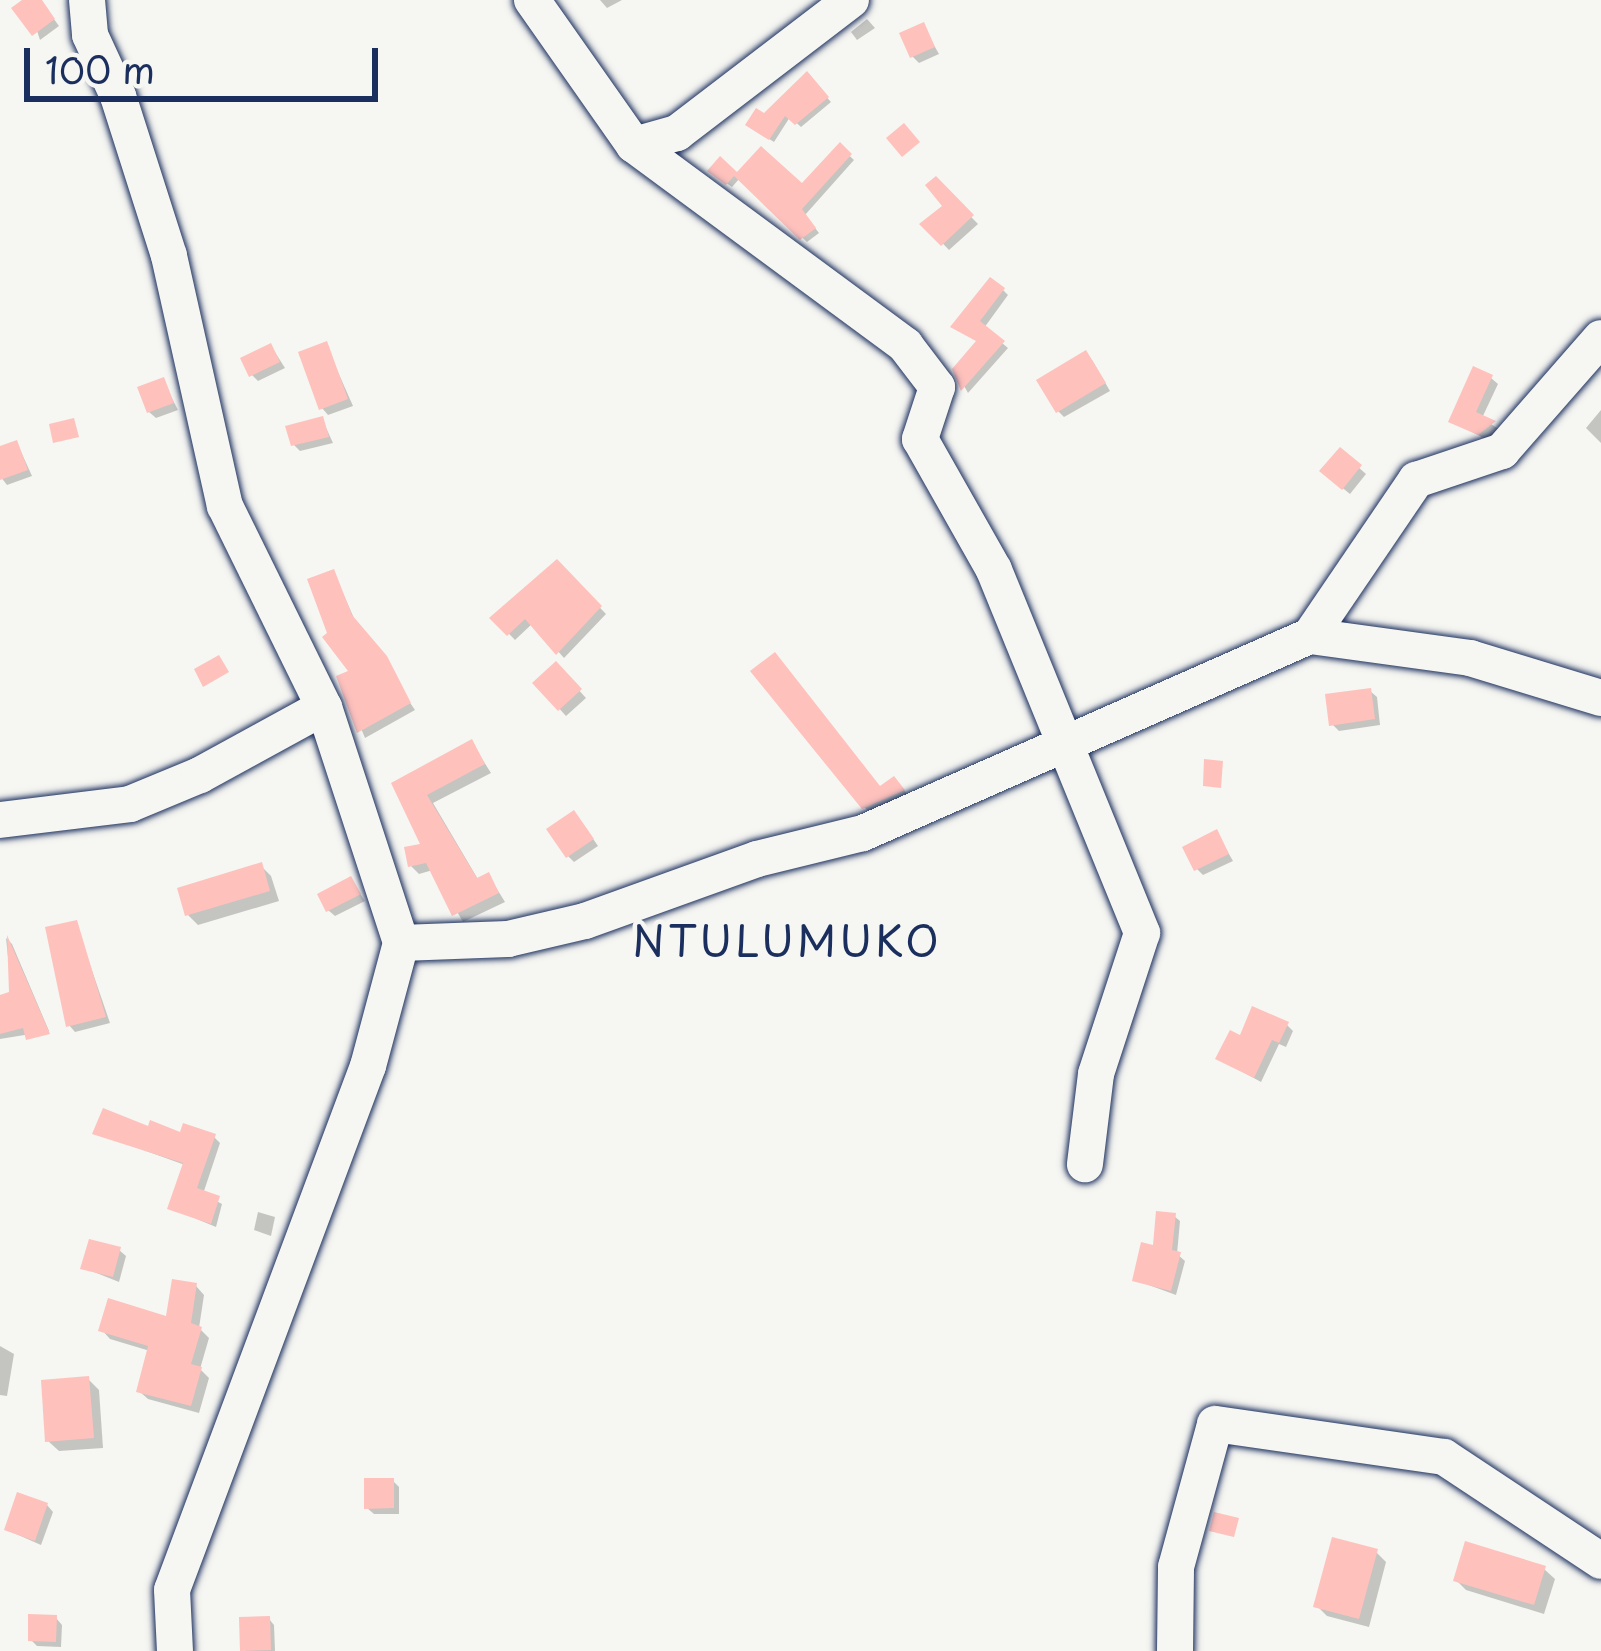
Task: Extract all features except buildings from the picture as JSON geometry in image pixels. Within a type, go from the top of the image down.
[{"type":"street","points":[[87,0],[90,35],[118,96],[169,256],[225,506],[324,707],[401,943],[368,1066],[172,1590],[175,1651]]},
{"type":"street","points":[[532,0],[634,146],[905,345],[937,387],[920,439],[994,570],[1142,933],[1096,1074],[1085,1164]]},
{"type":"street","points":[[634,146],[677,133],[851,0]]},
{"type":"street","points":[[401,943],[508,939],[585,921],[757,859],[863,833],[1064,749],[1310,636],[1416,480],[1502,451],[1601,338]]},
{"type":"street","points":[[1310,636],[1470,658],[1601,698]]},
{"type":"street","points":[[0,820],[130,804],[200,775],[324,707]]},
{"type":"street","points":[[1174,1651],[1176,1567],[1215,1424],[1444,1457],[1601,1561]]},
{"type":"district","name":"NTULUMUKO","points":[[787,940]]}]
